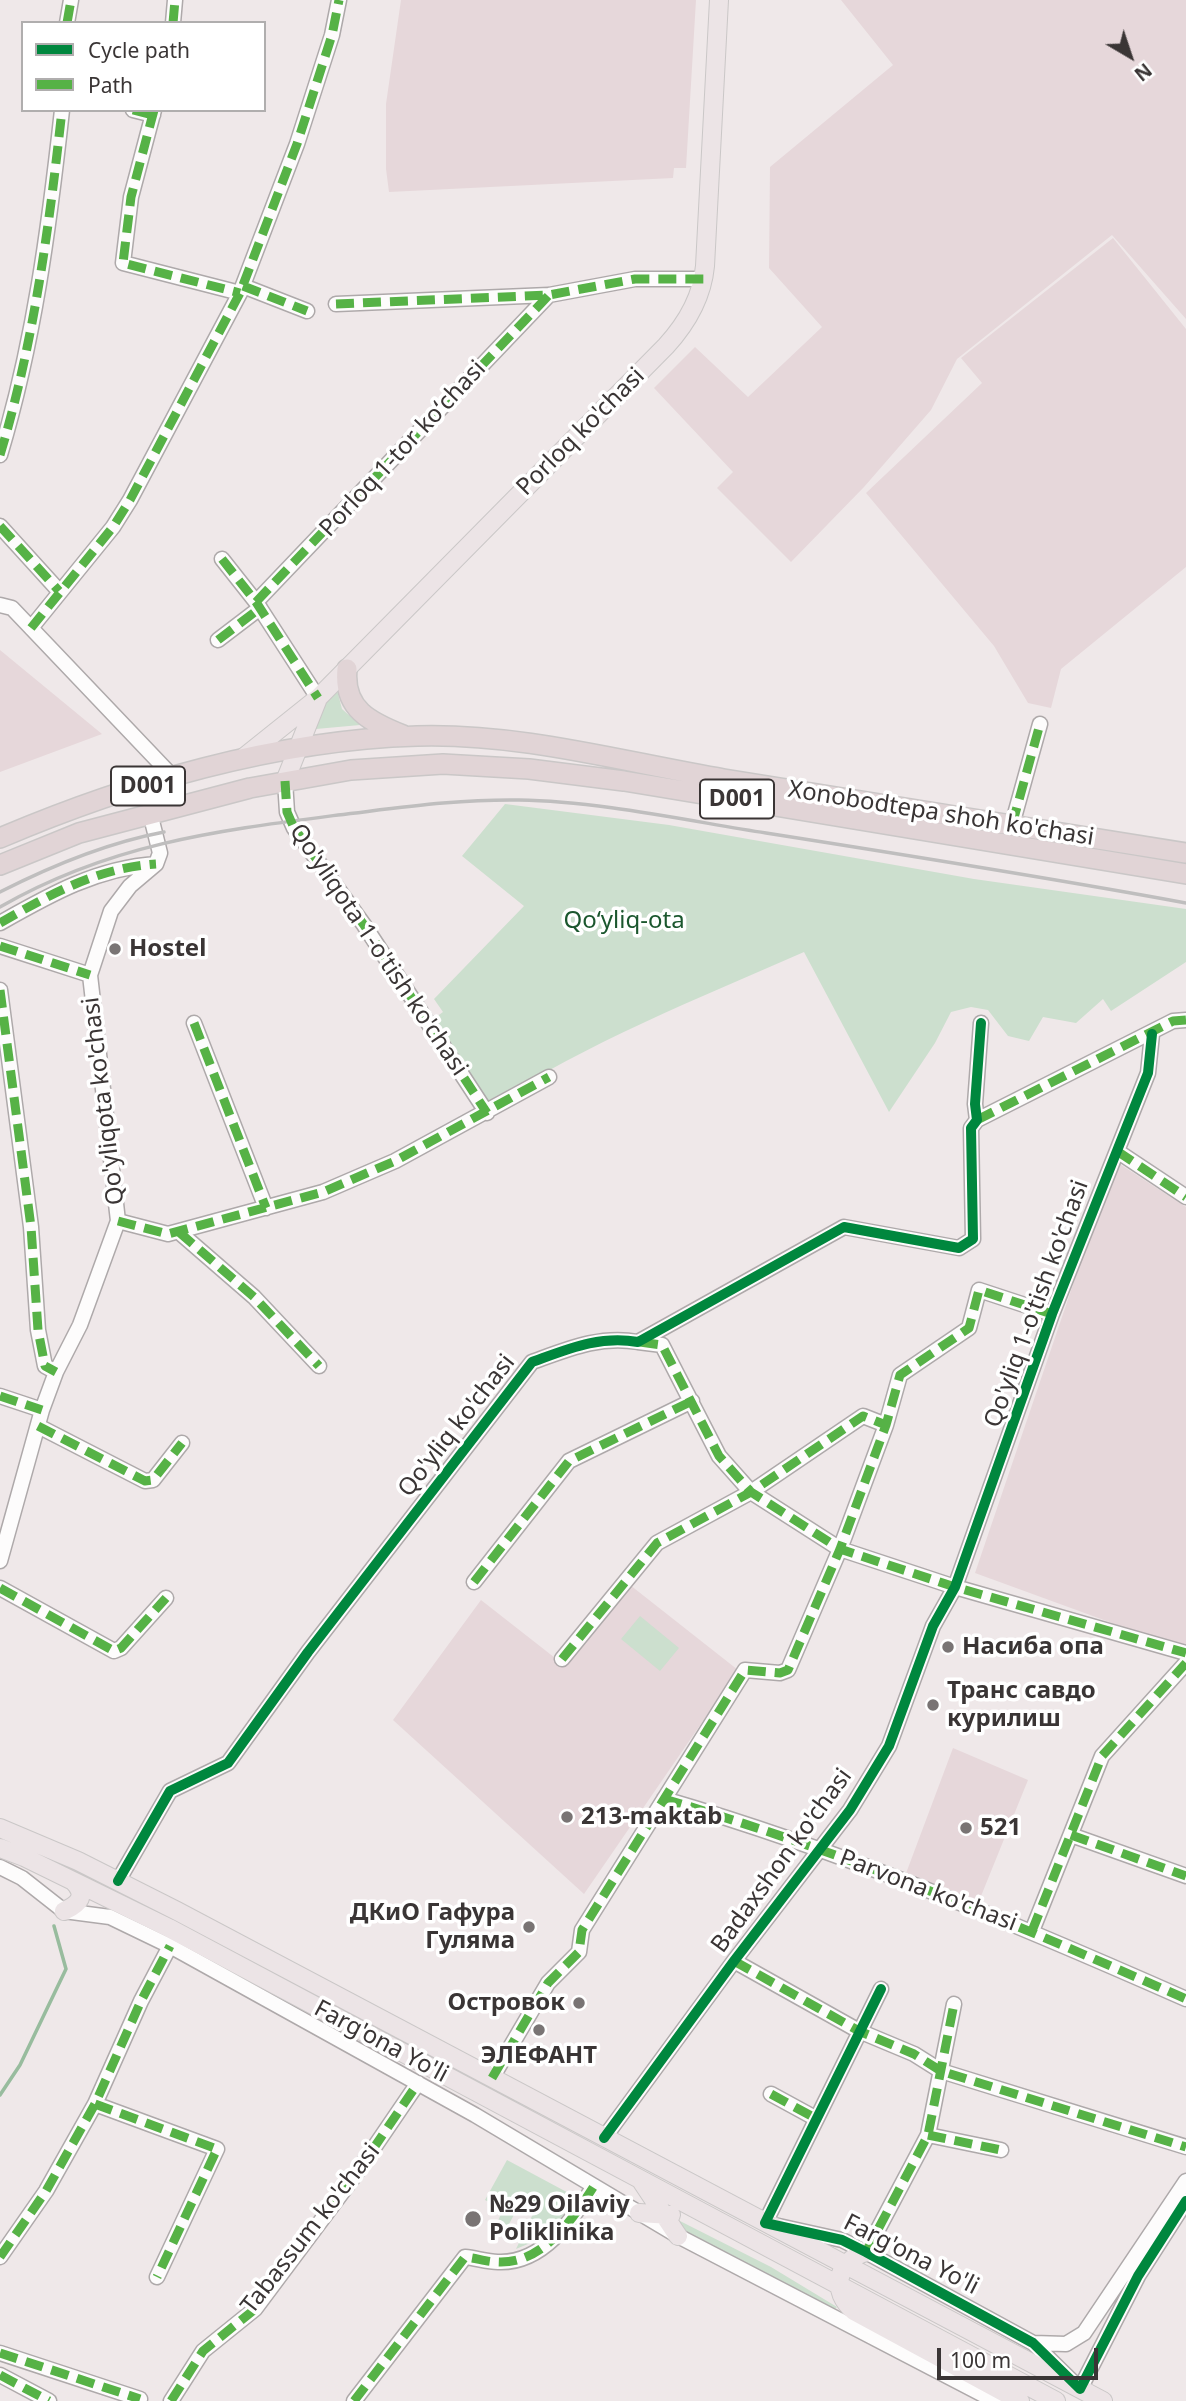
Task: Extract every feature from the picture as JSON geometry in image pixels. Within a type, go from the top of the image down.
[{"type":"highway","points":[[347,669],[348,695],[357,710],[378,725],[407,736]]},
{"type":"highway","name":"Xonobodtepa shoh ko'chasi","points":[[0,838],[85,806],[174,778],[237,762],[300,749],[407,736],[451,736],[512,742],[1186,853]]},
{"type":"highway","name":"Xonobodtepa shoh ko'chasi","points":[[0,866],[57,841],[150,813],[285,781],[399,765],[443,764],[529,769],[663,787],[1186,874]]},
{"type":"highway","points":[[1008,844],[1012,825]]},
{"type":"main road","name":"Porloq ko'chasi","points":[[237,762],[318,698],[666,346],[690,314],[704,279],[719,0]]},
{"type":"main road","points":[[285,781],[300,749],[318,698]]},
{"type":"main road","name":"Farg'ona Yo'li","points":[[0,1828],[118,1881],[492,2078],[845,2265],[1076,2395],[1104,2401]]},
{"type":"main road","name":"Farg'ona Yo'li","points":[[0,1850],[24,1857],[169,1928],[1056,2401]]},
{"type":"main road","points":[[64,1910],[77,1905],[81,1898],[81,1888],[74,1881]]},
{"type":"main road","points":[[642,2182],[678,2236]]},
{"type":"main road","points":[[639,2213],[699,2213]]},
{"type":"main road","points":[[866,2252],[856,2255],[845,2265],[838,2284],[843,2302],[1020,2401]]},
{"type":"street","points":[[67,21],[71,0]]},
{"type":"street","points":[[173,21],[175,0]]},
{"type":"street","points":[[30,628],[113,527],[130,500],[242,289],[297,144],[332,35],[339,0]]},
{"type":"street","points":[[0,455],[32,336],[47,245],[62,112]]},
{"type":"street","points":[[154,113],[131,197],[123,262],[242,289],[307,311]]},
{"type":"street","points":[[336,304],[380,305],[549,295],[635,279],[704,279]]},
{"type":"street","name":"Porloq 1-tor koʻchasi","points":[[218,640],[258,605],[549,295]]},
{"type":"street","points":[[0,526],[60,591]]},
{"type":"street","points":[[222,559],[258,605],[318,698]]},
{"type":"street","points":[[0,605],[12,608],[174,778]]},
{"type":"street","points":[[1012,825],[1040,724]]},
{"type":"street","name":"Qo'yliqota 1-o'tish ko'chasi","points":[[285,781],[287,812],[294,828],[364,925],[487,1113]]},
{"type":"street","points":[[0,923],[55,892],[122,867],[156,864],[160,853],[150,813]]},
{"type":"street","name":"Qo'yliqota ko'chasi","points":[[0,1561],[42,1410],[56,1372],[80,1325],[118,1221],[90,975],[111,911],[130,886],[156,864]]},
{"type":"street","points":[[0,946],[90,975]]},
{"type":"street","points":[[0,990],[31,1227],[38,1330],[45,1366],[56,1372]]},
{"type":"street","points":[[976,1113],[1152,1034],[1173,1021],[1186,1020]]},
{"type":"street","points":[[194,1023],[222,1102],[266,1208]]},
{"type":"street","points":[[638,1342],[844,1227],[960,1248],[973,1239],[971,1128],[976,1113],[981,1023]]},
{"type":"street","name":"Qo'yliq 1-o'tish ko'chasi","points":[[955,1587],[1052,1314],[1148,1073],[1152,1034]]},
{"type":"street","points":[[118,1221],[157,1232],[179,1231],[266,1208],[351,1181],[487,1113],[549,1077]]},
{"type":"street","points":[[1117,1151],[1186,1197]]},
{"type":"street","points":[[179,1231],[254,1297],[319,1366]]},
{"type":"street","points":[[492,2078],[548,1983],[579,1952],[582,1930],[745,1670],[780,1673],[788,1670],[840,1549],[886,1424],[900,1375],[969,1328],[979,1290],[1052,1314]]},
{"type":"street","name":"Qo'yliq ko'chasi","points":[[118,1881],[170,1791],[228,1763],[309,1652],[532,1362],[570,1348],[613,1338],[638,1342]]},
{"type":"street","points":[[638,1342],[662,1345],[719,1456],[751,1492],[840,1549],[955,1587],[1186,1653]]},
{"type":"street","points":[[0,1396],[42,1410]]},
{"type":"street","points":[[474,1582],[569,1461],[692,1401]]},
{"type":"street","points":[[562,1659],[642,1558],[657,1543],[751,1492],[863,1416],[886,1424]]},
{"type":"street","points":[[38,1426],[145,1480],[153,1480],[182,1443]]},
{"type":"street","name":"Badaxshon ko'chasi","points":[[604,2138],[734,1961],[822,1850],[850,1810],[888,1746],[933,1626],[955,1587]]},
{"type":"street","points":[[0,1588],[114,1651],[121,1648],[166,1598]]},
{"type":"street","points":[[1032,1931],[1102,1756],[1186,1663]]},
{"type":"street","name":"Parvona ko'chasi","points":[[664,1799],[822,1850],[1032,1931],[1186,1999]]},
{"type":"street","points":[[1071,1835],[1186,1876]]},
{"type":"street","points":[[0,1867],[22,1878],[64,1910],[110,1917],[170,1946],[418,2083],[678,2236],[995,2401]]},
{"type":"street","points":[[0,2257],[46,2191],[96,2104],[141,2001],[170,1946]]},
{"type":"street","points":[[734,1961],[859,2031],[914,2054],[941,2071],[1186,2147]]},
{"type":"street","points":[[765,2222],[881,1989]]},
{"type":"street","points":[[866,2252],[928,2134],[954,2004]]},
{"type":"street","name":"Tabassum ko'chasi","points":[[171,2401],[203,2351],[255,2309],[356,2174],[418,2083]]},
{"type":"street","points":[[771,2094],[815,2118]]},
{"type":"street","points":[[96,2104],[217,2149],[157,2277]]},
{"type":"street","points":[[928,2134],[1001,2150]]},
{"type":"street","points":[[1033,2343],[1066,2344],[1084,2333],[1186,2181]]},
{"type":"street","points":[[354,2401],[465,2257],[499,2262],[530,2257],[553,2239],[594,2186]]},
{"type":"street","points":[[1033,2343],[1076,2395],[1138,2276],[1186,2201]]},
{"type":"street","name":"Farg'ona Yo'li","points":[[765,2222],[842,2240],[1033,2343]]},
{"type":"street","points":[[0,2353],[140,2399]]},
{"type":"street","points":[[0,2375],[49,2401]]},
{"type":"shaded area","points":[[401,0],[696,0],[686,168],[674,168],[673,178],[389,192],[386,169],[386,104]]},
{"type":"shaded area","points":[[841,0],[1186,0],[1186,319],[1112,235],[957,359],[931,410],[864,487],[791,562],[717,488],[733,472],[654,388],[695,347],[748,397],[822,327],[769,268],[770,167],[893,65]]},
{"type":"shaded area","points":[[1113,238],[1186,329],[1186,567],[1061,669],[1051,708],[1028,703],[994,646],[866,493],[982,383],[961,358]]},
{"type":"shaded area","points":[[0,650],[102,734],[0,772]]},
{"type":"shaded area","points":[[1115,1161],[1186,1207],[1186,1650],[975,1573]]},
{"type":"shaded area","name":"213-maktab","points":[[630,1585],[738,1670],[584,1894],[393,1720],[481,1600],[564,1665]]},
{"type":"shaded area","name":"521","points":[[953,1748],[1028,1780],[979,1901],[905,1876]]},
{"type":"green space","points":[[337,690],[342,709],[360,725],[316,729],[313,715]]},
{"type":"green space","name":"Qo‘yliq-ota","points":[[505,804],[669,825],[974,879],[1186,909],[1186,962],[1111,1011],[1103,999],[1076,1023],[1043,1017],[1029,1041],[1008,1036],[988,1010],[971,1007],[951,1012],[935,1043],[889,1112],[804,952],[604,1042],[490,1106],[432,1020],[443,1012],[434,999],[524,906],[462,856]]},
{"type":"green space","points":[[640,1616],[679,1648],[660,1671],[621,1639]]},
{"type":"green space","points":[[507,2160],[576,2197],[549,2235],[516,2249],[533,2214],[518,2207],[508,2226],[498,2221],[503,2209],[485,2200]]},
{"type":"green space","points":[[676,2219],[771,2267],[837,2307],[835,2309],[676,2226]]},
{"type":"waterway","points":[[0,2095],[20,2065],[66,1969],[54,1926]]},
{"type":"railway","points":[[0,907],[82,868],[164,843],[249,827],[338,815],[428,804],[496,800],[549,801],[643,812],[1186,903]]},
{"type":"railway","points":[[0,892],[80,856],[121,842],[164,832]]},
{"type":"marked path","points":[[67,21],[71,0]]},
{"type":"marked path","points":[[173,21],[175,0]]},
{"type":"marked path","points":[[31,628],[113,527],[130,500],[240,293],[297,144],[332,35],[339,0]]},
{"type":"marked path","points":[[0,455],[22,370],[39,284],[62,112]]},
{"type":"marked path","points":[[141,112],[153,115]]},
{"type":"marked path","points":[[153,112],[131,197],[123,263],[240,293]]},
{"type":"marked path","points":[[336,304],[549,295],[635,279],[704,279]]},
{"type":"marked path","points":[[243,286],[307,311]]},
{"type":"marked path","points":[[256,602],[549,295]]},
{"type":"marked path","points":[[0,526],[59,591]]},
{"type":"marked path","points":[[222,559],[256,602],[318,698]]},
{"type":"marked path","points":[[218,640],[260,608]]},
{"type":"marked path","points":[[1012,825],[1040,724]]},
{"type":"marked path","points":[[285,781],[287,812],[294,828],[364,925],[487,1113]]},
{"type":"marked path","points":[[0,923],[75,884],[134,866],[156,864]]},
{"type":"marked path","points":[[0,946],[90,975]]},
{"type":"marked path","points":[[0,990],[31,1227],[38,1330],[45,1366],[56,1372]]},
{"type":"marked path","points":[[977,1120],[1173,1021],[1186,1020]]},
{"type":"marked path","points":[[194,1023],[266,1208]]},
{"type":"marked path","points":[[118,1221],[168,1234],[323,1192],[395,1161],[549,1077]]},
{"type":"marked path","points":[[1117,1151],[1186,1197]]},
{"type":"marked path","points":[[179,1232],[254,1297],[319,1366]]},
{"type":"marked path","points":[[492,2078],[548,1983],[579,1952],[582,1930],[745,1670],[780,1673],[788,1670],[840,1549],[886,1425],[900,1375],[969,1328],[979,1290],[1052,1314]]},
{"type":"marked path","points":[[640,1342],[662,1345],[719,1456],[751,1492],[840,1549],[955,1587],[1186,1653]]},
{"type":"marked path","points":[[0,1396],[42,1410]]},
{"type":"marked path","points":[[474,1582],[569,1461],[692,1401]]},
{"type":"marked path","points":[[562,1659],[657,1543],[751,1492],[863,1416],[886,1425]]},
{"type":"marked path","points":[[38,1426],[145,1481],[153,1480],[182,1443]]},
{"type":"marked path","points":[[0,1588],[114,1651],[121,1648],[166,1598]]},
{"type":"marked path","points":[[1032,1931],[1102,1756],[1186,1663]]},
{"type":"marked path","points":[[664,1799],[731,1819],[863,1865],[1058,1943],[1186,1999]]},
{"type":"marked path","points":[[1071,1835],[1186,1876]]},
{"type":"marked path","points":[[0,2257],[46,2191],[95,2104],[141,2001],[170,1946]]},
{"type":"marked path","points":[[734,1961],[859,2031],[914,2054],[941,2071],[1186,2147]]},
{"type":"marked path","points":[[866,2252],[928,2135],[954,2004]]},
{"type":"marked path","points":[[171,2401],[203,2351],[255,2309],[356,2174],[418,2083]]},
{"type":"marked path","points":[[771,2094],[815,2118]]},
{"type":"marked path","points":[[95,2104],[217,2149],[157,2277]]},
{"type":"marked path","points":[[928,2135],[1001,2150]]},
{"type":"marked path","points":[[354,2401],[465,2257],[498,2262],[529,2256],[555,2238],[594,2186]]},
{"type":"marked path","points":[[0,2353],[140,2399]]},
{"type":"marked path","points":[[0,2375],[49,2401]]},
{"type":"cycle path","points":[[118,1881],[170,1791],[228,1763],[308,1652],[532,1362],[597,1342],[638,1342],[844,1227],[959,1248],[973,1239],[971,1128],[977,1120],[975,1104],[981,1023]]},
{"type":"cycle path","points":[[604,2138],[734,1961],[850,1810],[889,1746],[933,1626],[955,1587],[1052,1314],[1148,1073],[1152,1034]]},
{"type":"cycle path","points":[[881,1989],[765,2223],[842,2240],[866,2252],[1033,2343],[1080,2389],[1138,2276],[1186,2201]]},
{"type":"place","name":"Hostel","points":[[115,949]]},
{"type":"place","name":"Насиба опа","points":[[948,1647]]},
{"type":"place","name":"Транс савдо курилиш","points":[[933,1705]]},
{"type":"place","name":"213-maktab","points":[[567,1817]]},
{"type":"place","name":"521","points":[[966,1828]]},
{"type":"place","name":"ДКиО Гафура Гуляма","points":[[529,1927]]},
{"type":"place","name":"Островок","points":[[579,2003]]},
{"type":"place","name":"ЭЛЕФАНТ","points":[[539,2030]]},
{"type":"place","name":"№29 Oilaviy Poliklinika","points":[[473,2219]]}]
